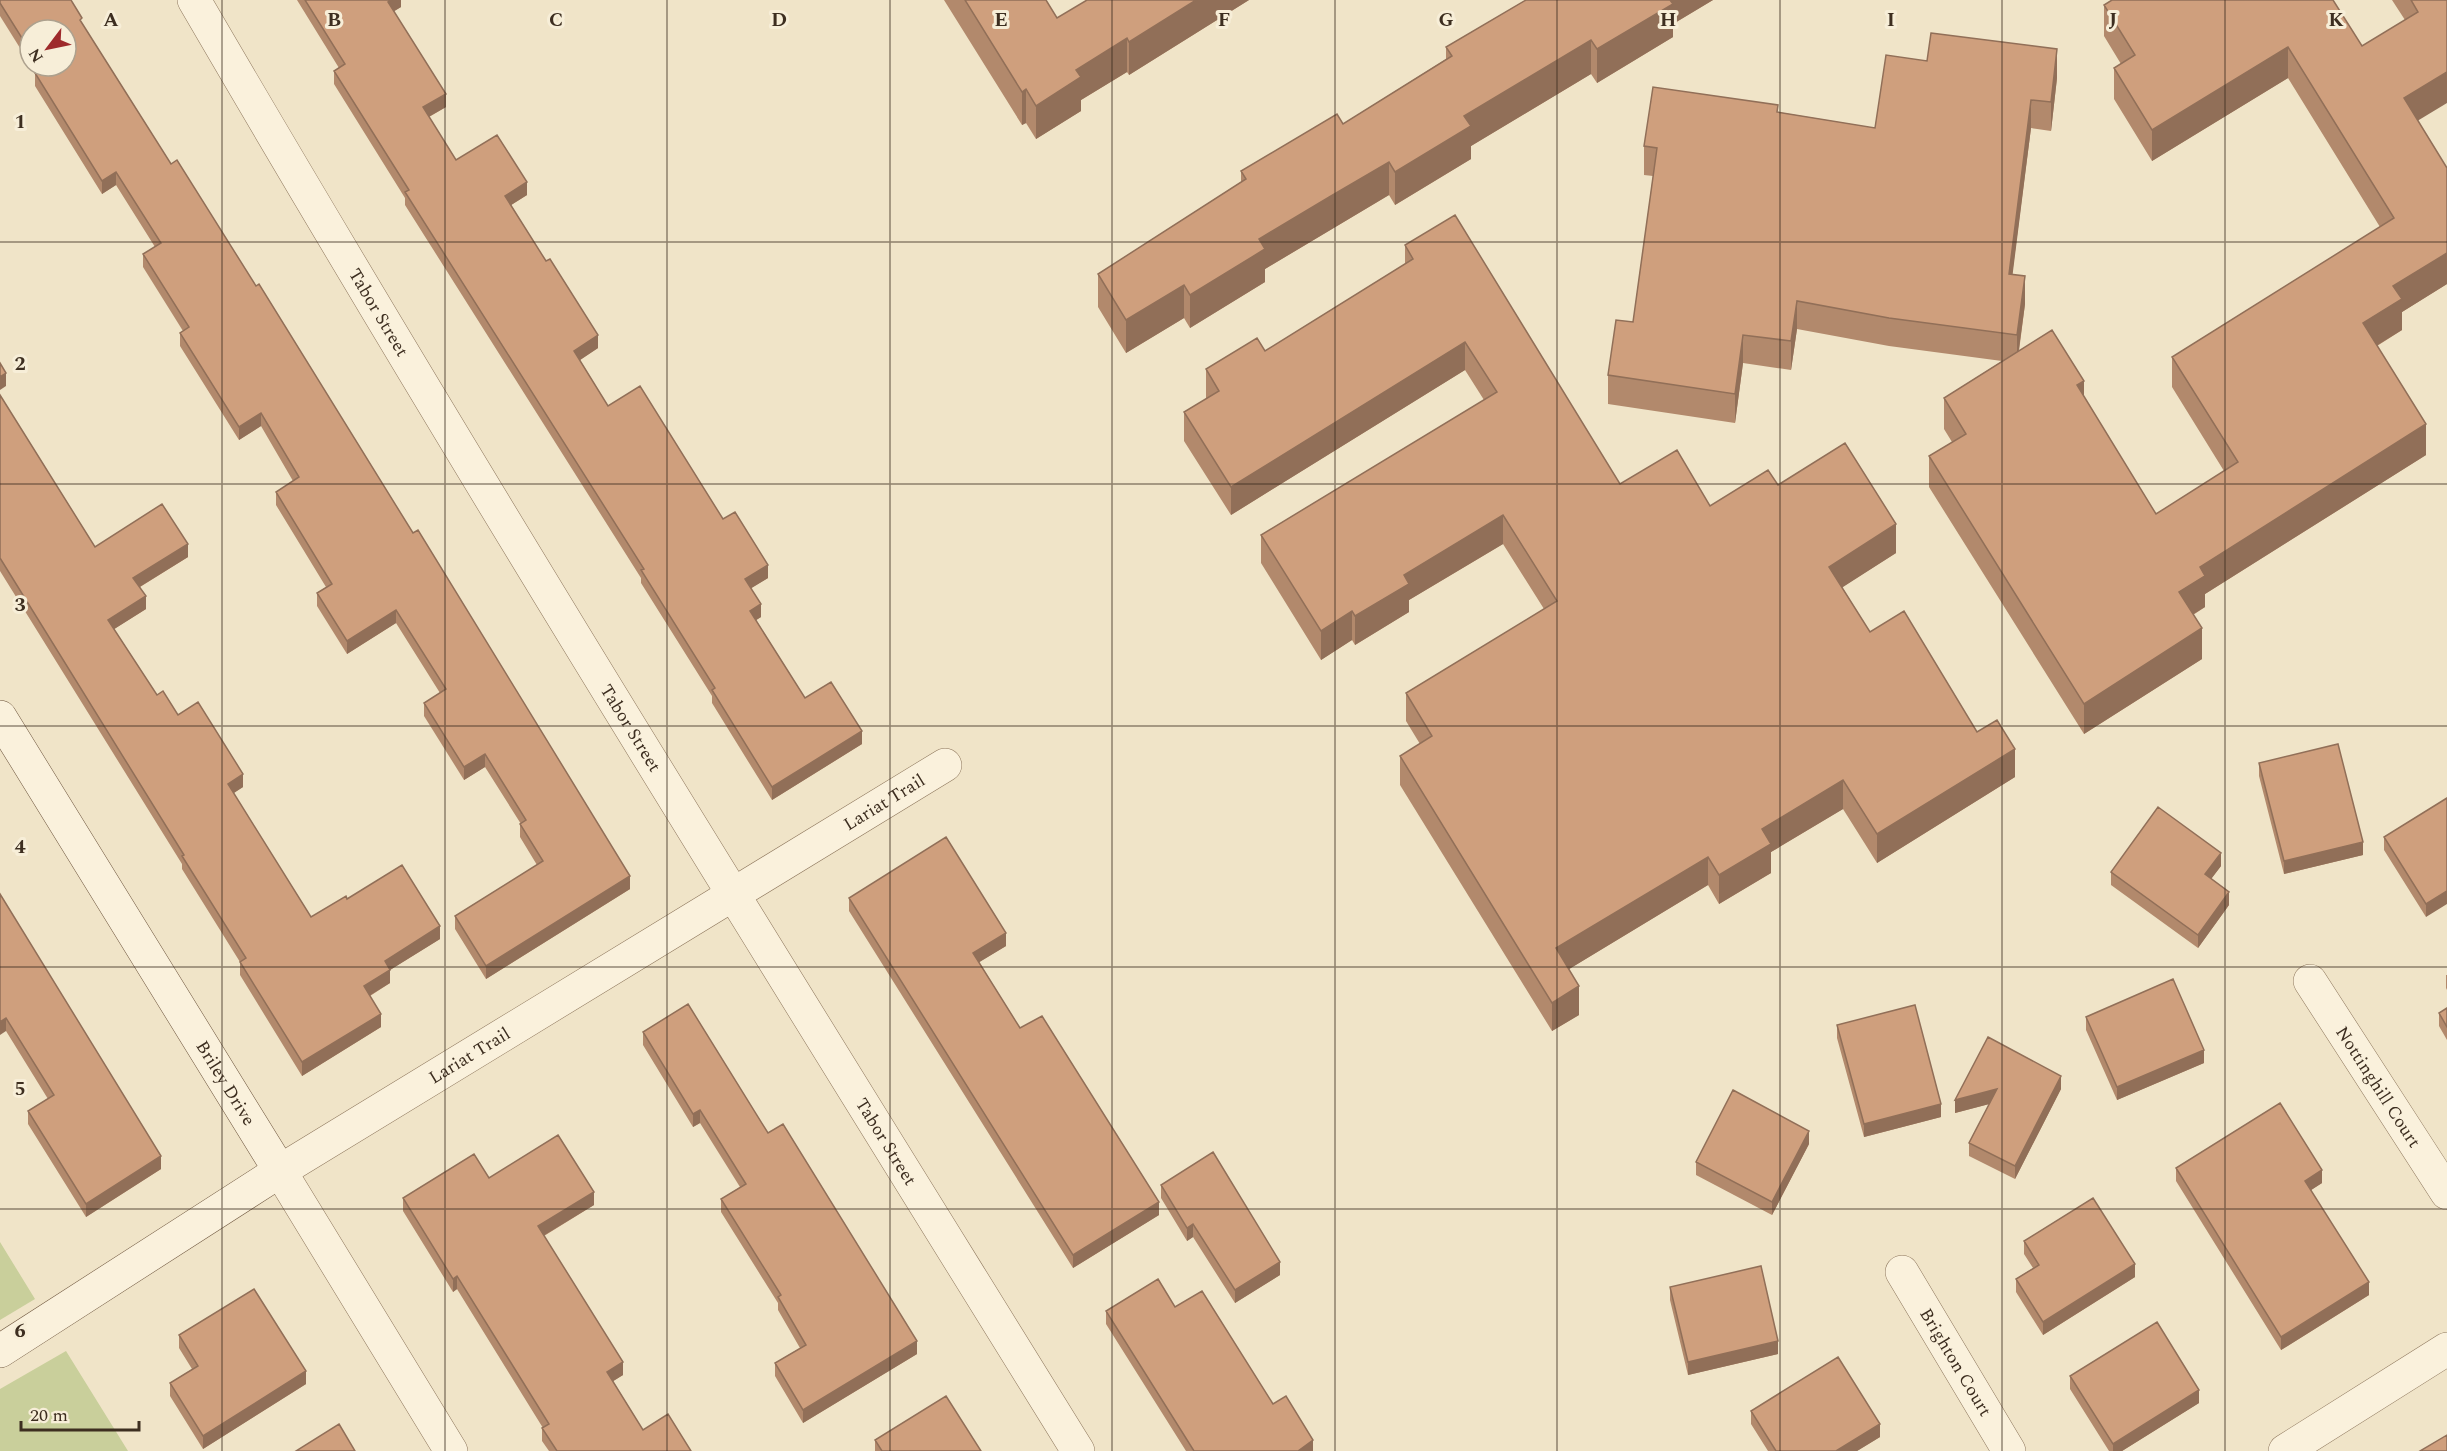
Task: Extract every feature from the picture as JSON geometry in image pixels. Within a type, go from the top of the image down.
[{"type":"street","name":"Tabor Street","points":[[194,0],[293,170],[734,895],[1078,1451]]},
{"type":"street","name":"Briley Drive","points":[[0,717],[451,1451]]},
{"type":"street","name":"Lariat Trail","points":[[0,1351],[280,1171],[945,765]]},
{"type":"street","name":"Nottinghill Court","points":[[2310,981],[2447,1193]]},
{"type":"street","name":"Brighton Court","points":[[1902,1272],[2009,1451]]},
{"type":"street","points":[[2285,1451],[2447,1349]]},
{"type":"green space","points":[[0,1242],[35,1299],[0,1320]]},
{"type":"green space","points":[[66,1351],[128,1451],[0,1451],[0,1389]]},
{"type":"building","points":[[0,0],[71,0],[82,18],[80,20],[171,164],[177,160],[256,286],[259,284],[413,533],[418,530],[630,876],[486,966],[455,916],[543,861],[520,824],[526,820],[485,754],[464,767],[424,703],[446,689],[396,610],[347,641],[317,593],[332,584],[276,492],[299,477],[261,413],[239,427],[180,333],[189,327],[143,254],[161,243],[116,172],[102,181],[38,78],[78,78],[78,18],[18,18],[18,32]]},
{"type":"building","points":[[305,0],[391,0],[388,2],[446,94],[423,107],[456,160],[497,135],[527,182],[505,196],[546,261],[550,259],[598,335],[574,351],[608,406],[640,386],[723,519],[735,512],[768,565],[745,579],[761,604],[750,611],[805,698],[831,682],[862,731],[772,787],[712,690],[715,688],[641,570],[644,569],[405,192],[409,190],[334,71],[345,64]]},
{"type":"building","points":[[965,0],[1046,0],[1057,18],[1087,0],[1196,0],[1129,42],[1127,38],[1076,70],[1081,77],[1036,106],[1026,89],[1022,92]]},
{"type":"building","points":[[1526,0],[1670,0],[1673,4],[1597,49],[1591,40],[1464,116],[1471,126],[1395,172],[1389,162],[1259,239],[1265,249],[1190,295],[1184,285],[1126,320],[1098,274],[1246,179],[1241,171],[1337,114],[1343,124],[1452,56],[1446,47]]},
{"type":"building","points":[[2112,0],[2333,0],[2362,46],[2418,12],[2411,0],[2447,0],[2447,72],[2404,98],[2447,168],[2447,253],[2393,286],[2402,299],[2363,323],[2426,424],[2200,567],[2205,576],[2179,592],[2202,628],[2084,704],[1929,456],[1966,434],[1944,398],[2052,330],[2084,381],[2077,385],[2156,514],[2238,462],[2172,357],[2394,218],[2288,47],[2152,130],[2114,68],[2135,55],[2104,5]]},
{"type":"building","points":[[1931,33],[2057,49],[2051,102],[2031,100],[2009,274],[2025,276],[2017,335],[1889,318],[1797,301],[1791,341],[1743,335],[1735,394],[1608,375],[1616,320],[1633,322],[1657,148],[1644,146],[1653,87],[1778,105],[1777,112],[1875,128],[1886,55],[1927,61]]},
{"type":"building","points":[[1455,215],[1620,484],[1677,450],[1710,506],[1768,470],[1778,485],[1845,443],[1896,524],[1829,567],[1870,632],[1904,611],[1977,732],[1997,720],[2015,749],[1877,834],[1843,780],[1762,829],[1771,844],[1719,875],[1708,857],[1556,948],[1579,986],[1552,1003],[1400,756],[1432,736],[1406,693],[1557,601],[1503,515],[1404,575],[1409,584],[1355,616],[1352,611],[1321,631],[1261,535],[1497,392],[1465,342],[1231,487],[1184,412],[1219,391],[1206,369],[1257,338],[1265,351],[1413,259],[1405,245]]},
{"type":"building","points":[[0,363],[6,373],[0,377]]},
{"type":"building","points":[[0,395],[95,547],[162,504],[188,544],[133,578],[146,596],[108,620],[157,695],[163,691],[178,715],[198,702],[243,774],[228,784],[311,917],[346,896],[347,899],[402,865],[440,926],[385,961],[390,970],[364,986],[381,1014],[302,1062],[240,962],[246,958],[0,558]]},
{"type":"building","points":[[2338,744],[2363,842],[2284,861],[2259,763]]},
{"type":"building","points":[[2447,798],[2447,891],[2426,904],[2384,837]]},
{"type":"building","points":[[2158,807],[2221,853],[2205,874],[2229,892],[2198,935],[2111,872]]},
{"type":"building","points":[[946,837],[1006,933],[973,953],[1020,1028],[1042,1016],[1159,1202],[1073,1255],[849,898]]},
{"type":"building","points":[[0,894],[161,1156],[86,1204],[28,1111],[54,1095],[6,1018],[0,1022]]},
{"type":"building","points":[[2173,979],[2204,1050],[2117,1087],[2086,1017]]},
{"type":"building","points":[[688,1004],[768,1133],[783,1124],[917,1341],[803,1410],[775,1363],[806,1345],[778,1297],[781,1295],[721,1199],[746,1184],[700,1110],[693,1114],[643,1032]]},
{"type":"building","points":[[1915,1005],[1941,1104],[1864,1124],[1837,1025]]},
{"type":"building","points":[[2447,1008],[2447,1027],[2439,1013]]},
{"type":"building","points":[[1988,1037],[2061,1076],[2015,1166],[1969,1143],[1997,1089],[1955,1100]]},
{"type":"building","points":[[1733,1090],[1809,1131],[1772,1202],[1696,1162]]},
{"type":"building","points":[[2280,1103],[2322,1170],[2305,1181],[2369,1282],[2281,1337],[2176,1168]]},
{"type":"building","points":[[558,1135],[594,1192],[538,1226],[623,1362],[607,1372],[643,1430],[668,1414],[691,1451],[557,1451],[542,1428],[549,1424],[457,1276],[453,1279],[403,1198],[474,1154],[489,1178]]},
{"type":"building","points":[[1213,1152],[1280,1262],[1235,1290],[1193,1224],[1187,1228],[1161,1185]]},
{"type":"building","points":[[2093,1198],[2135,1264],[2043,1322],[2016,1279],[2039,1265],[2024,1241]]},
{"type":"building","points":[[1761,1266],[1778,1341],[1688,1362],[1670,1287]]},
{"type":"building","points":[[1158,1279],[1175,1307],[1202,1291],[1273,1404],[1286,1396],[1313,1440],[1298,1451],[1194,1451],[1106,1311]]},
{"type":"building","points":[[254,1289],[306,1371],[203,1436],[170,1383],[198,1366],[179,1335]]},
{"type":"building","points":[[2157,1322],[2199,1390],[2113,1444],[2070,1376]]},
{"type":"building","points":[[1838,1357],[1880,1424],[1836,1451],[1776,1451],[1751,1411]]},
{"type":"building","points":[[946,1396],[981,1451],[882,1451],[875,1440]]},
{"type":"building","points":[[339,1424],[355,1451],[296,1451]]},
{"type":"building","points":[[2447,1435],[2447,1451],[2420,1451]]}]
